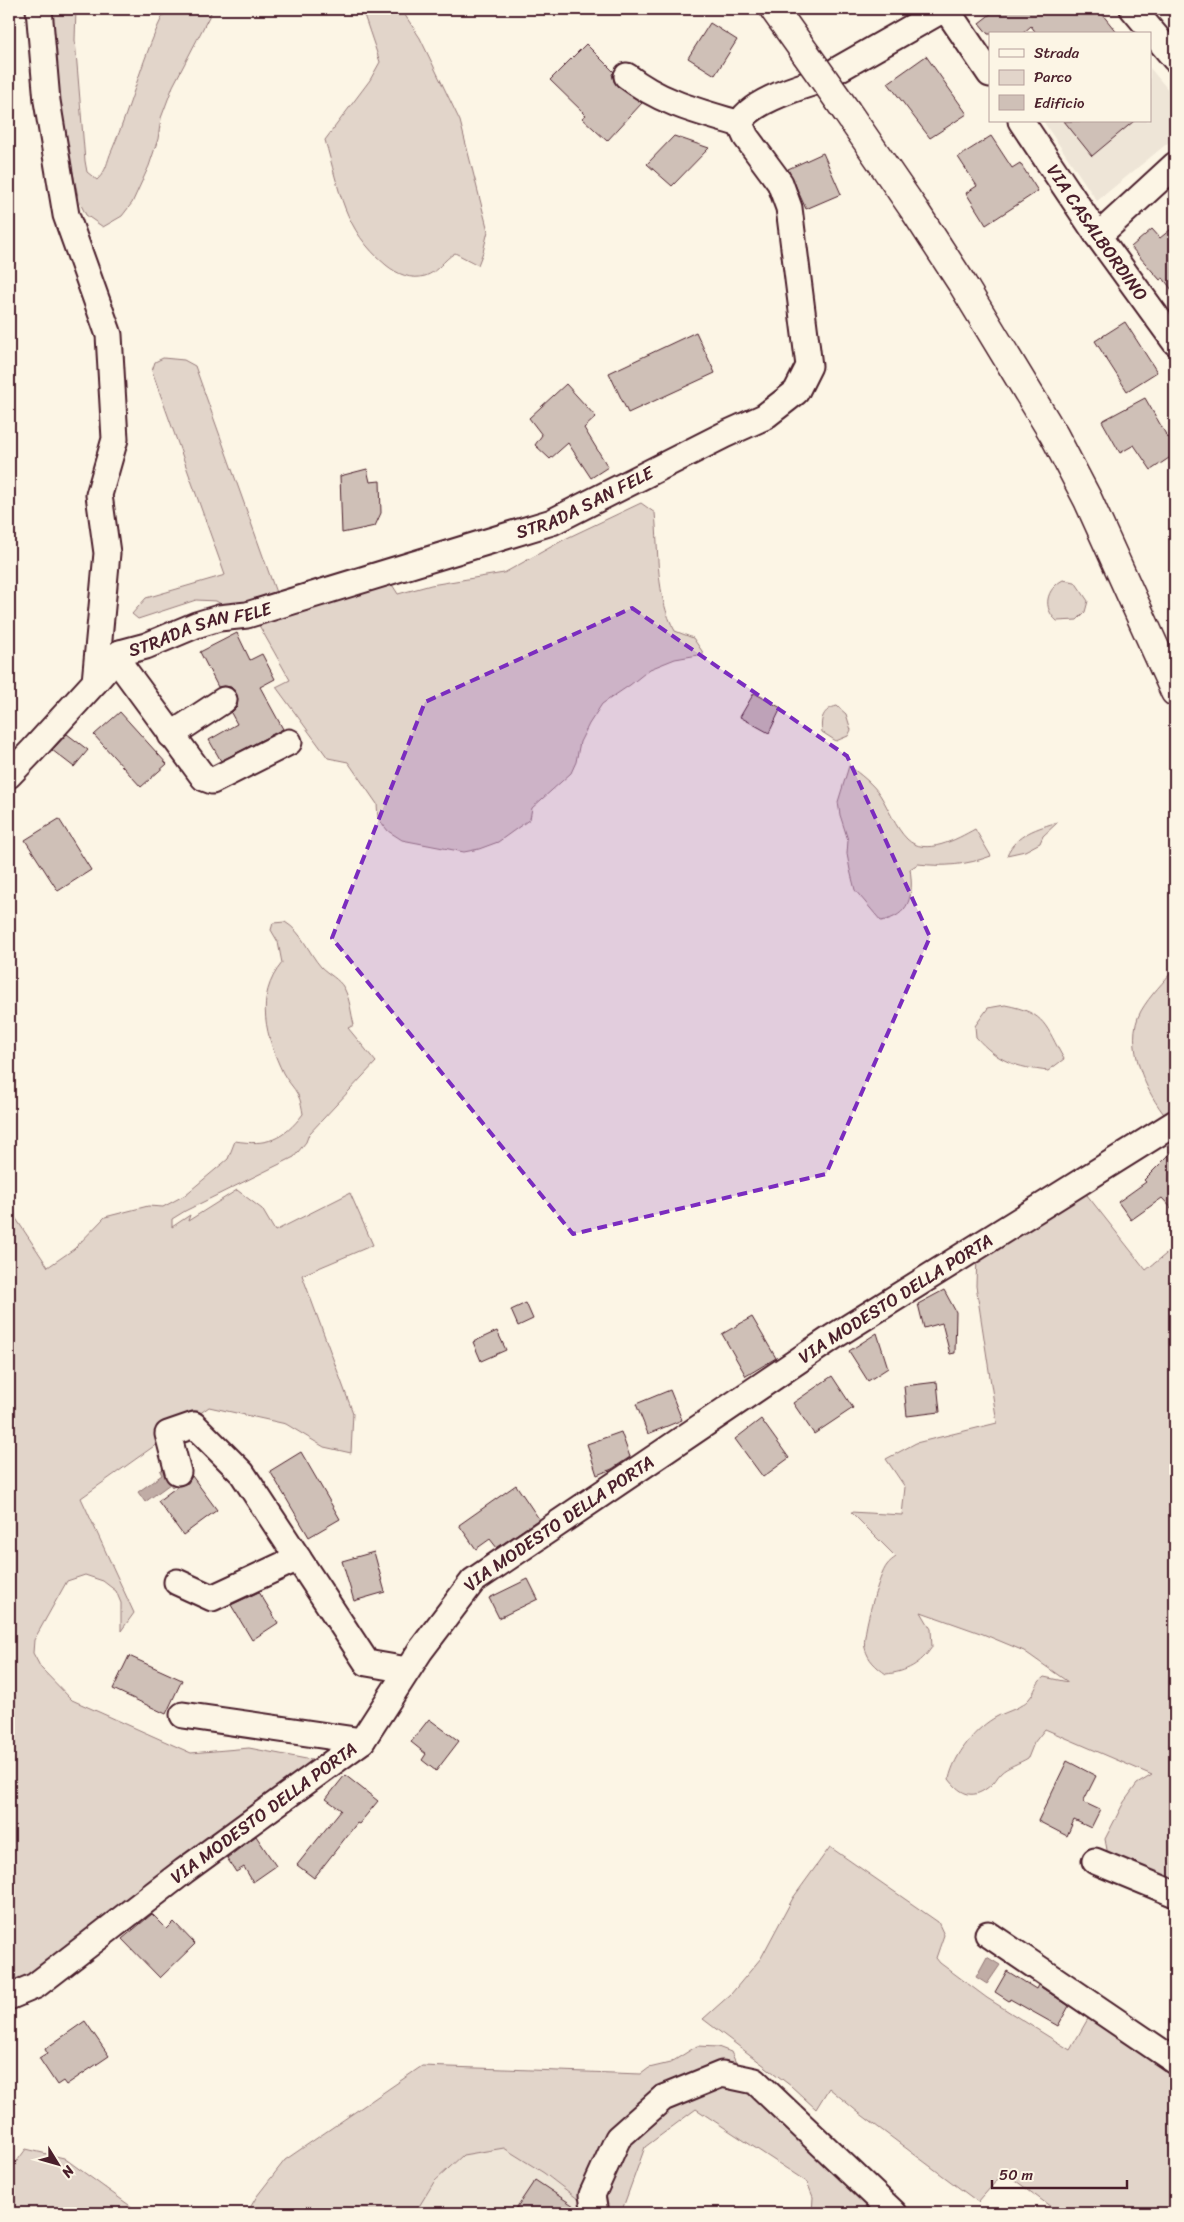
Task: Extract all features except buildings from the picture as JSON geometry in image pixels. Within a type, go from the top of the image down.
[{"type":"highway","points":[[774,9],[916,211],[958,276],[1054,434],[1096,516],[1175,692]]},
{"type":"street","points":[[39,9],[46,101],[66,215],[109,335],[115,439],[99,495],[108,553],[95,682]]},
{"type":"street","points":[[837,70],[946,9],[989,73]]},
{"type":"street","points":[[1133,9],[1175,59]]},
{"type":"street","points":[[1154,9],[1175,35]]},
{"type":"street","points":[[627,76],[645,90],[677,104],[740,124],[743,117],[778,94],[812,83]]},
{"type":"street","name":"VIA CASALBORDINO","points":[[1022,122],[1098,236],[1175,342]]},
{"type":"street","name":"STRADA SAN FELE","points":[[9,775],[34,750],[120,653],[146,646],[211,620],[246,616],[552,522],[724,435],[764,417],[796,392],[809,366],[789,208],[780,183],[746,137],[740,124]]},
{"type":"street","points":[[1098,236],[1175,165]]},
{"type":"street","points":[[120,653],[123,668],[197,772],[204,778],[212,781],[289,742]]},
{"type":"street","points":[[171,735],[224,700]]},
{"type":"street","name":"VIA MODESTO DELLA PORTA","points":[[9,1997],[35,1986],[184,1871],[362,1741],[408,1670],[473,1581],[833,1337],[1175,1123]]},
{"type":"street","points":[[178,1472],[168,1434],[194,1425],[242,1474],[367,1663],[408,1670]]},
{"type":"street","points":[[177,1582],[212,1598],[298,1558]]},
{"type":"street","points":[[182,1715],[362,1741]]},
{"type":"street","points":[[1095,1861],[1175,1894]]},
{"type":"street","points":[[988,1934],[1175,2061]]},
{"type":"street","points":[[595,2213],[592,2195],[618,2138],[663,2098],[722,2074],[755,2081],[894,2213]]},
{"type":"highlighted area","points":[[632,608],[847,756],[930,937],[826,1174],[573,1234],[332,938],[425,702]]},
{"type":"shaded area","points":[[1152,70],[1175,98],[1175,137],[1097,201],[1044,122],[1152,122]]},
{"type":"shaded area","points":[[166,1467],[177,1483],[172,1487],[170,1484],[145,1502],[138,1492],[162,1475],[160,1471]]},
{"type":"shaded area","points":[[987,1957],[1000,1965],[987,1984],[976,1977]]},
{"type":"shaded area","points":[[504,2148],[544,2173],[587,2206],[587,2213],[415,2213],[434,2183],[463,2155]]},
{"type":"green space","points":[[46,9],[76,9],[75,40],[85,161],[87,172],[97,180],[106,166],[151,44],[166,9],[213,9],[173,86],[161,118],[158,139],[149,166],[132,203],[122,216],[103,227],[86,215],[79,201],[58,103]]},
{"type":"green space","points":[[362,9],[401,9],[420,38],[460,121],[488,231],[478,265],[455,253],[437,269],[425,276],[415,277],[399,273],[386,265],[360,237],[345,208],[325,140],[370,80],[380,62]]},
{"type":"green space","points":[[163,358],[184,360],[195,366],[279,601],[238,614],[216,601],[196,600],[138,619],[132,614],[146,598],[225,575],[152,371],[155,362]]},
{"type":"green space","points":[[641,503],[655,513],[661,589],[669,617],[675,631],[693,638],[704,654],[675,659],[650,669],[602,704],[580,742],[576,762],[571,773],[532,808],[530,819],[498,842],[464,852],[402,840],[388,831],[378,818],[377,804],[348,762],[328,758],[276,687],[290,680],[256,620],[391,583],[398,594],[431,585],[504,573],[567,538]]},
{"type":"green space","points":[[1063,580],[1075,582],[1088,601],[1085,612],[1077,620],[1057,621],[1049,610],[1048,599],[1050,594],[1053,588]]},
{"type":"green space","points":[[837,706],[846,714],[851,730],[848,736],[836,741],[822,732],[822,719],[828,710]]},
{"type":"green space","points":[[849,766],[866,779],[877,791],[899,829],[914,844],[932,846],[941,844],[975,829],[991,856],[955,864],[918,864],[910,869],[911,887],[908,903],[898,914],[881,921],[855,890],[850,870],[847,854],[848,840],[838,802]]},
{"type":"green space","points":[[1058,822],[1043,836],[1040,843],[1025,851],[1007,855],[1016,842],[1028,833]]},
{"type":"green space","points":[[285,922],[296,931],[321,967],[344,988],[354,1025],[348,1028],[376,1062],[309,1134],[306,1142],[294,1157],[185,1211],[172,1219],[172,1227],[190,1215],[188,1221],[237,1190],[262,1209],[275,1231],[350,1193],[373,1245],[302,1275],[353,1413],[351,1453],[324,1447],[286,1424],[209,1407],[81,1498],[134,1613],[121,1631],[121,1603],[116,1591],[103,1581],[85,1575],[67,1581],[34,1640],[33,1653],[41,1668],[72,1700],[191,1753],[249,1748],[322,1762],[9,1991],[9,1208],[48,1267],[74,1249],[105,1217],[148,1206],[163,1207],[185,1195],[228,1159],[235,1141],[265,1142],[281,1135],[296,1123],[303,1114],[301,1102],[286,1079],[277,1059],[268,1031],[266,1017],[268,989],[273,976],[282,963],[278,942],[271,930],[273,923]]},
{"type":"green space","points":[[1175,968],[1175,1113],[1167,1118],[1159,1108],[1139,1067],[1135,1038],[1136,1024],[1141,1011]]},
{"type":"green space","points":[[1005,1005],[1019,1008],[1037,1017],[1048,1030],[1064,1059],[1048,1071],[1008,1062],[984,1045],[976,1037],[975,1026],[988,1008]]},
{"type":"green space","points":[[1083,1190],[1146,1270],[1175,1247],[1175,1888],[1109,1861],[1105,1839],[1124,1802],[1137,1784],[1152,1775],[1045,1729],[1034,1743],[1028,1758],[1004,1771],[985,1790],[969,1794],[959,1789],[949,1779],[961,1751],[982,1727],[998,1716],[1026,1702],[1044,1677],[1068,1682],[1024,1651],[921,1612],[931,1629],[932,1647],[923,1658],[912,1666],[886,1674],[868,1656],[864,1642],[875,1592],[884,1571],[896,1557],[851,1512],[902,1515],[905,1487],[886,1459],[916,1443],[997,1423],[976,1286],[977,1255]]},
{"type":"green space","points":[[830,1847],[938,1922],[944,1935],[936,1958],[987,1998],[1070,2050],[1093,2010],[1175,2067],[1175,2213],[1059,2213],[1004,2172],[978,2202],[859,2113],[829,2088],[816,2109],[791,2086],[703,2019],[731,1994],[761,1958],[793,1898]]},
{"type":"green space","points":[[697,2046],[718,2047],[731,2052],[736,2063],[732,2075],[613,2138],[587,2206],[544,2173],[504,2148],[463,2155],[434,2182],[415,2213],[247,2213],[257,2196],[285,2160],[422,2066],[641,2074],[649,2068],[670,2063]]},
{"type":"green space","points":[[709,2086],[742,2086],[763,2097],[885,2213],[812,2213],[813,2197],[807,2182],[696,2109],[645,2147],[621,2213],[602,2213],[605,2191],[616,2158],[646,2117]]},
{"type":"green space","points":[[26,2149],[64,2158],[140,2213],[9,2213],[9,2172]]}]
